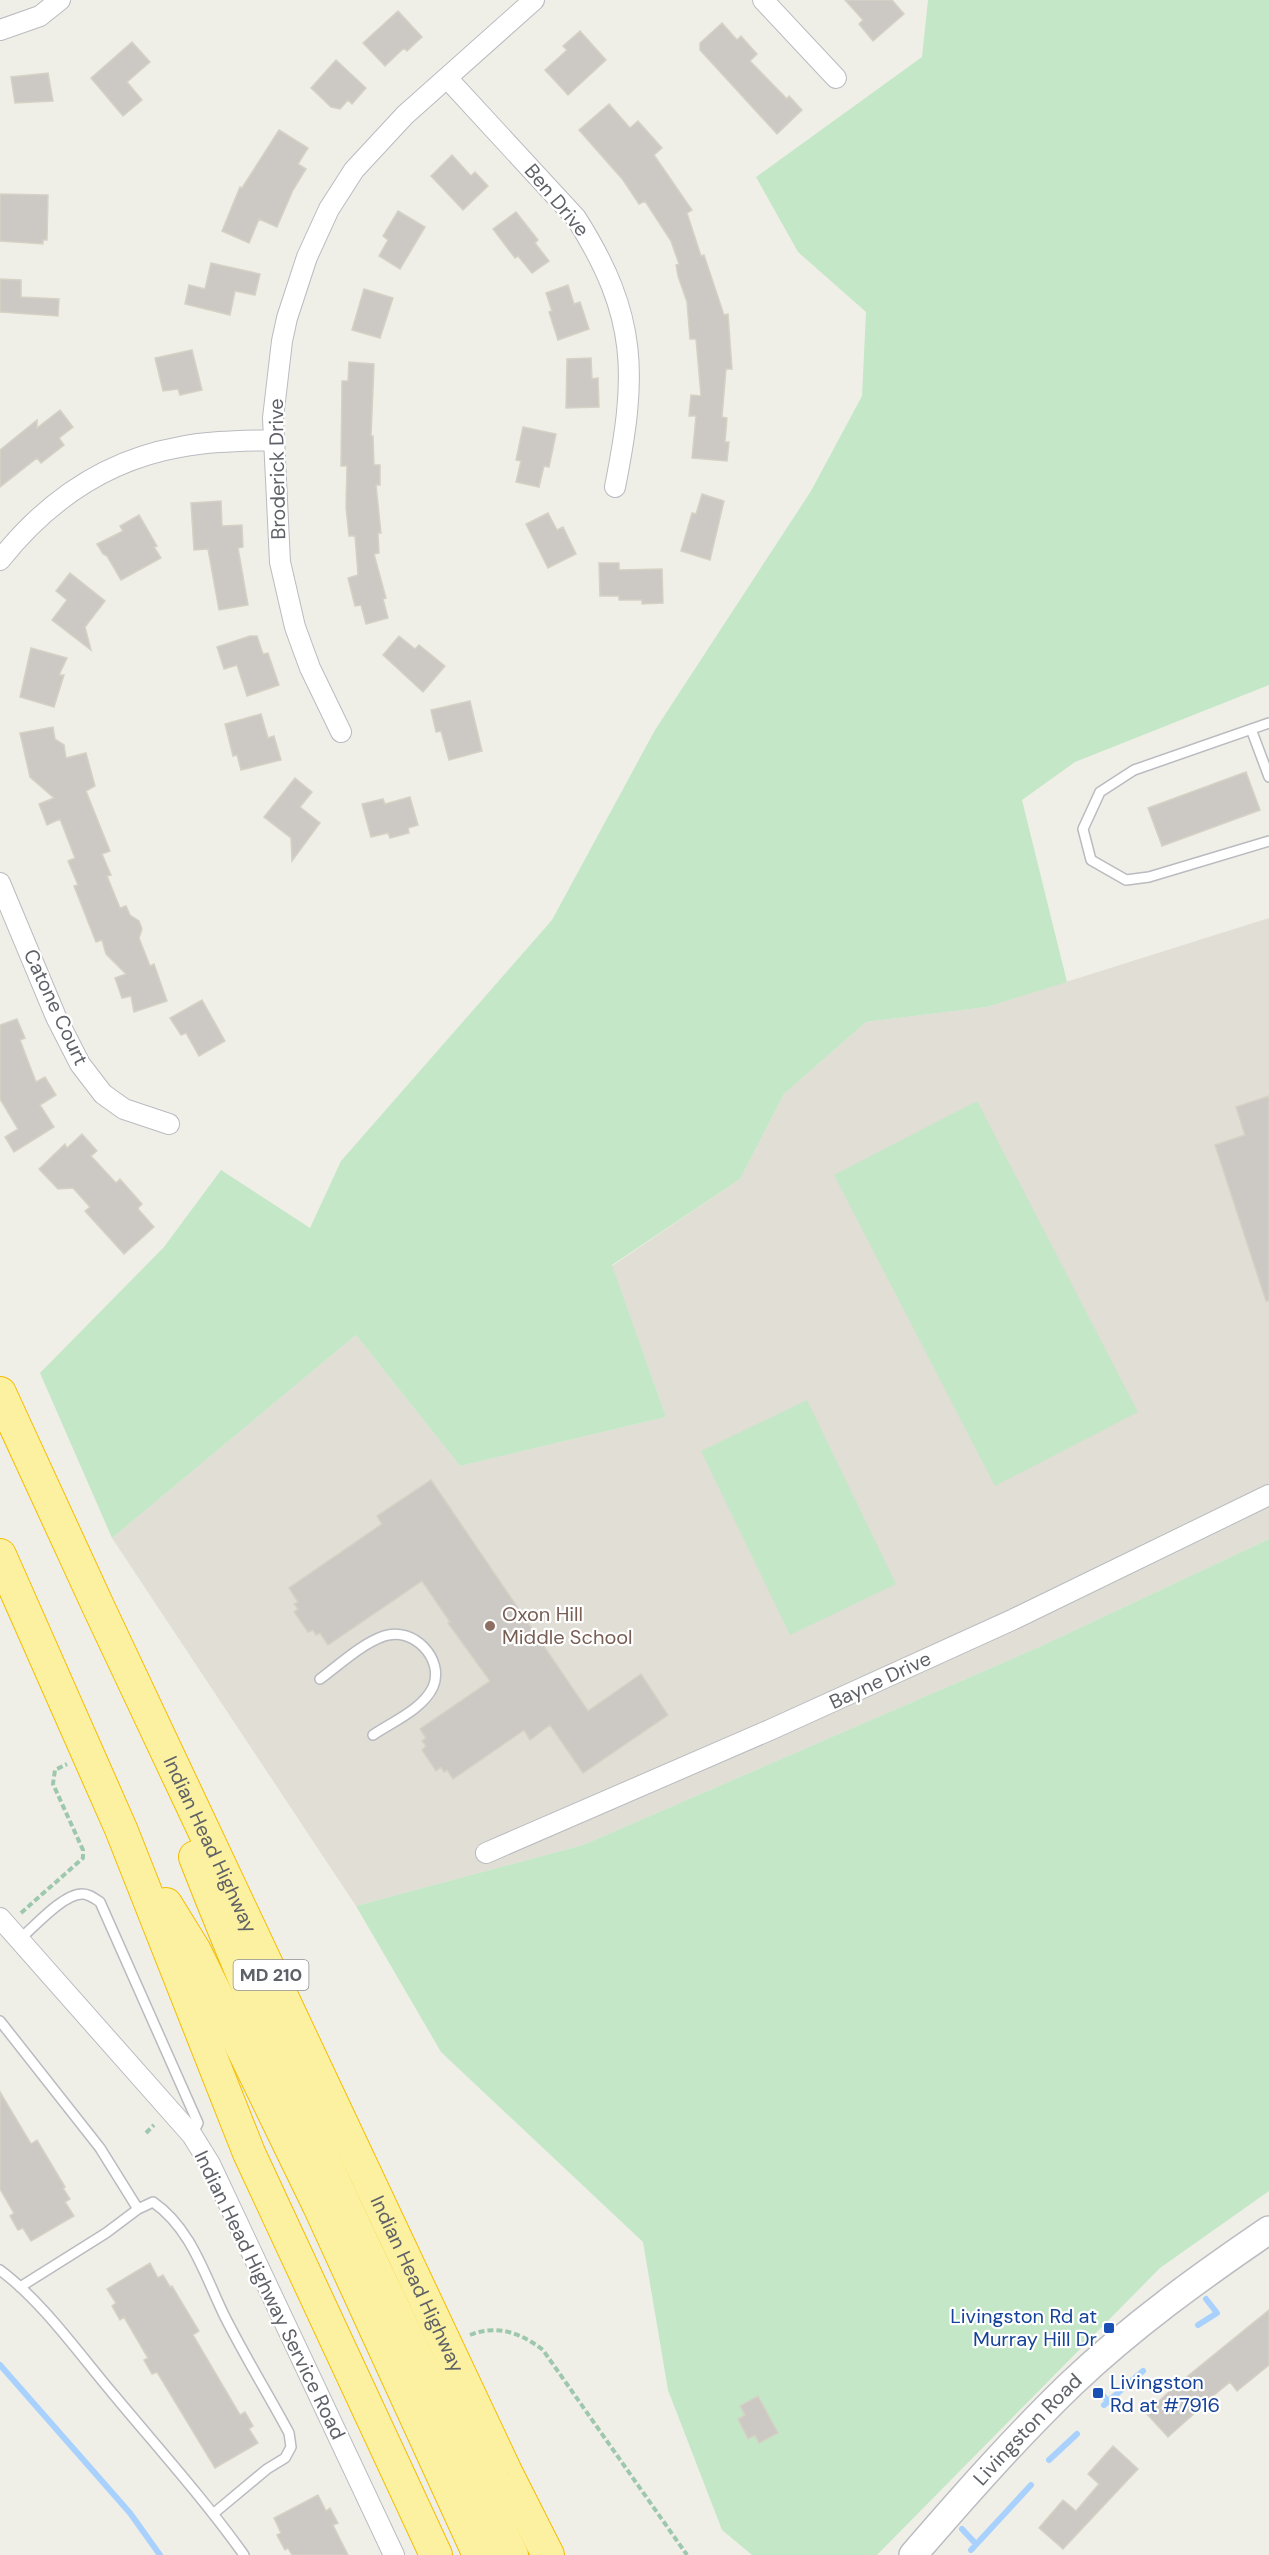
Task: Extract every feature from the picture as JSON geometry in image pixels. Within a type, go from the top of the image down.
[{"type":"highway","name":"Indian Head Highway","points":[[0,1393],[447,2347],[548,2555]]},
{"type":"highway","points":[[0,1555],[121,1829],[249,2153],[436,2555]]},
{"type":"highway","points":[[98,1606],[232,1951],[341,2196],[512,2555]]},
{"type":"highway","points":[[121,1829],[195,1951],[319,2206],[479,2555]]},
{"type":"main road","name":"Livingston Road","points":[[913,2555],[982,2476],[1072,2383],[1155,2312],[1269,2230]]},
{"type":"street","points":[[0,30],[40,16],[60,0]]},
{"type":"street","name":"Broderick Drive","points":[[341,732],[310,668],[283,581],[278,541],[272,440],[274,397],[287,318],[307,257],[339,190],[374,147],[405,115],[534,0]]},
{"type":"street","points":[[764,0],[836,78]]},
{"type":"street","name":"Ben Drive","points":[[447,78],[576,218],[592,243],[613,286],[627,333],[630,359],[630,393],[615,488]]},
{"type":"street","points":[[0,560],[52,506],[98,475],[142,457],[181,447],[272,440]]},
{"type":"street","name":"Catone Court","points":[[0,883],[56,1017],[80,1064],[103,1094],[124,1109],[169,1124]]},
{"type":"street","name":"Bayne Drive","points":[[486,1853],[729,1748],[1014,1619],[1269,1495]]},
{"type":"street","name":"Indian Head Highway Service Road","points":[[9,1916],[20,1939],[192,2135],[210,2164],[394,2555]]},
{"type":"lane","points":[[1269,723],[1134,770],[1100,792],[1083,829],[1090,860],[1126,880],[1149,877],[1269,841]]},
{"type":"lane","points":[[1251,729],[1269,777]]},
{"type":"lane","points":[[320,1679],[387,1634],[407,1636],[424,1645],[436,1666],[434,1686],[424,1701],[373,1735]]},
{"type":"lane","points":[[20,1939],[64,1900],[83,1894],[90,1895],[100,1902],[198,2123],[192,2135]]},
{"type":"lane","points":[[0,2021],[100,2148],[138,2209]]},
{"type":"lane","points":[[20,2287],[106,2233],[138,2209],[153,2202],[165,2211],[198,2256],[224,2314],[289,2433],[291,2447],[285,2458],[267,2469],[213,2514]]},
{"type":"lane","points":[[0,2270],[20,2287],[74,2347],[213,2514],[244,2555]]},
{"type":"path","points":[[9,1916],[83,1858],[83,1851],[53,1784],[53,1777],[55,1770],[88,1755]]},
{"type":"path","points":[[146,2133],[154,2125]]},
{"type":"path","points":[[447,2347],[482,2330],[503,2330],[530,2340],[543,2350],[687,2555]]},
{"type":"shaded area","points":[[1269,918],[1269,1539],[1037,1648],[583,1845],[356,1906],[112,1538],[356,1335],[460,1466],[666,1417],[612,1266],[740,1179],[784,1094],[866,1022],[987,1007]]},
{"type":"green space","points":[[928,0],[1269,0],[1269,685],[1075,762],[1022,800],[1067,982],[987,1007],[866,1022],[784,1094],[740,1179],[612,1265],[666,1417],[460,1466],[356,1335],[112,1538],[40,1373],[164,1247],[221,1170],[310,1228],[341,1161],[552,920],[655,730],[811,491],[862,396],[866,312],[798,252],[756,177],[922,57]]},
{"type":"green space","points":[[977,1101],[1138,1412],[995,1486],[834,1175]]},
{"type":"green space","points":[[807,1400],[896,1584],[790,1635],[701,1451]]},
{"type":"green space","points":[[1269,1539],[1269,2191],[1160,2268],[877,2555],[752,2555],[722,2530],[668,2390],[643,2242],[441,2052],[356,1906],[583,1845],[1037,1648]]},
{"type":"building","points":[[845,0],[892,0],[904,14],[873,41],[859,24],[863,20]]},
{"type":"building","points":[[398,11],[422,37],[407,51],[404,48],[385,66],[363,43]]},
{"type":"building","points":[[722,23],[737,40],[741,36],[757,54],[750,61],[787,99],[789,96],[802,110],[777,134],[700,50],[700,43]]},
{"type":"building","points":[[580,31],[606,60],[568,95],[545,70],[567,50],[563,46]]},
{"type":"building","points":[[132,42],[150,62],[127,82],[142,100],[123,116],[91,78]]},
{"type":"building","points":[[336,60],[366,88],[352,104],[348,100],[340,109],[331,107],[311,88]]},
{"type":"building","points":[[48,73],[53,101],[15,103],[11,77]]},
{"type":"building","points":[[609,104],[630,128],[638,121],[662,148],[654,155],[692,210],[687,213],[701,256],[704,255],[724,315],[728,314],[732,369],[726,369],[722,417],[727,418],[725,442],[729,442],[727,461],[692,458],[696,416],[689,416],[691,395],[701,396],[696,339],[690,339],[687,302],[678,276],[676,265],[679,264],[671,241],[645,201],[639,204],[623,180],[579,130]]},
{"type":"building","points":[[279,130],[308,148],[298,164],[306,169],[293,190],[277,227],[259,219],[249,243],[222,231],[240,187],[242,188]]},
{"type":"building","points":[[452,155],[471,176],[475,172],[488,186],[463,210],[431,176]]},
{"type":"building","points":[[0,194],[48,195],[47,240],[43,240],[43,244],[0,241]]},
{"type":"building","points":[[398,211],[425,227],[400,269],[379,256],[388,240],[383,236]]},
{"type":"building","points":[[516,212],[538,240],[535,243],[549,261],[532,273],[518,256],[515,258],[493,229]]},
{"type":"building","points":[[211,263],[260,274],[255,295],[235,291],[230,315],[185,304],[189,285],[205,289]]},
{"type":"building","points":[[0,279],[21,280],[21,297],[59,299],[58,316],[0,312]]},
{"type":"building","points":[[568,285],[574,304],[580,302],[589,329],[558,340],[546,293]]},
{"type":"building","points":[[364,289],[393,298],[380,338],[352,330]]},
{"type":"building","points":[[192,350],[202,390],[180,395],[178,389],[163,391],[155,358]]},
{"type":"building","points":[[591,358],[592,379],[598,378],[599,407],[566,408],[567,359]]},
{"type":"building","points":[[349,362],[374,364],[371,436],[373,436],[374,465],[380,465],[380,485],[376,485],[381,533],[378,533],[379,553],[374,554],[386,598],[383,599],[388,618],[366,624],[361,605],[355,606],[348,578],[358,575],[355,536],[349,536],[346,507],[347,466],[341,466],[342,381],[348,381]]},
{"type":"building","points":[[60,410],[73,427],[59,438],[64,445],[41,463],[37,458],[0,487],[0,450],[37,420],[37,428]]},
{"type":"building","points":[[523,427],[556,434],[549,467],[544,466],[539,487],[516,482],[521,461],[516,460]]},
{"type":"building","points":[[702,494],[724,501],[710,560],[681,551],[692,513],[696,514]]},
{"type":"building","points":[[221,501],[222,526],[242,525],[243,547],[238,548],[248,605],[219,610],[208,549],[194,550],[191,503]]},
{"type":"building","points":[[548,513],[557,530],[563,527],[576,554],[548,568],[526,524]]},
{"type":"building","points":[[139,515],[157,546],[154,547],[161,558],[121,580],[97,544],[123,531],[120,526]]},
{"type":"building","points":[[599,563],[619,563],[619,570],[662,569],[663,603],[642,604],[642,600],[619,600],[619,596],[600,596]]},
{"type":"building","points":[[70,573],[105,601],[85,627],[91,650],[52,620],[67,600],[56,591]]},
{"type":"building","points":[[250,636],[257,636],[263,654],[268,653],[279,685],[247,696],[237,665],[224,669],[217,647]]},
{"type":"building","points":[[399,636],[415,649],[419,645],[445,666],[423,692],[383,655]]},
{"type":"building","points":[[31,648],[67,658],[59,675],[64,675],[54,707],[20,697]]},
{"type":"building","points":[[470,701],[482,751],[449,760],[441,731],[436,732],[431,710]]},
{"type":"building","points":[[261,714],[268,738],[274,736],[281,760],[241,770],[237,755],[233,756],[225,724]]},
{"type":"building","points":[[53,727],[55,739],[64,745],[66,758],[86,753],[95,786],[86,791],[110,851],[102,854],[111,875],[107,876],[120,908],[126,906],[130,915],[139,921],[142,929],[139,938],[150,966],[154,964],[167,1001],[134,1012],[131,996],[122,998],[115,978],[126,974],[106,954],[102,940],[96,942],[74,886],[78,885],[68,861],[75,858],[60,819],[47,825],[39,804],[54,798],[30,777],[20,733]]},
{"type":"building","points":[[1246,772],[1260,810],[1162,846],[1148,808]]},
{"type":"building","points":[[295,778],[312,792],[300,807],[320,823],[292,861],[291,838],[264,817]]},
{"type":"building","points":[[410,797],[418,825],[408,828],[409,833],[390,838],[388,833],[371,837],[362,804],[383,799],[385,804]]},
{"type":"building","points":[[202,1000],[225,1041],[199,1056],[186,1033],[181,1035],[170,1018]]},
{"type":"building","points":[[17,1019],[25,1038],[20,1040],[36,1082],[45,1077],[56,1095],[40,1105],[54,1127],[14,1152],[5,1137],[18,1129],[0,1099],[0,1025]]},
{"type":"building","points":[[1269,1096],[1269,1301],[1266,1301],[1215,1145],[1245,1135],[1236,1107]]},
{"type":"building","points":[[82,1134],[97,1151],[91,1156],[116,1183],[120,1179],[142,1204],[139,1210],[154,1227],[124,1254],[85,1211],[90,1207],[73,1188],[58,1189],[39,1169],[65,1144],[67,1148]]},
{"type":"building","name":"Oxon Hill Middle School","points":[[431,1480],[588,1711],[641,1674],[668,1715],[583,1773],[550,1725],[530,1740],[524,1730],[453,1779],[447,1770],[444,1772],[441,1767],[436,1771],[422,1750],[426,1746],[422,1741],[426,1738],[420,1729],[490,1681],[448,1623],[450,1622],[422,1581],[328,1645],[320,1633],[316,1635],[313,1630],[308,1632],[294,1612],[298,1609],[294,1604],[298,1602],[289,1588],[382,1524],[377,1516]]},
{"type":"building","points":[[0,2092],[31,2144],[37,2140],[65,2187],[63,2188],[70,2199],[65,2202],[74,2216],[31,2241],[23,2228],[18,2230],[10,2216],[14,2213],[0,2189]]},
{"type":"building","points":[[150,2263],[158,2278],[163,2275],[170,2287],[172,2286],[199,2331],[193,2335],[240,2415],[245,2412],[253,2426],[249,2429],[258,2443],[215,2468],[157,2372],[152,2374],[144,2360],[148,2358],[124,2317],[120,2320],[112,2306],[116,2303],[107,2289]]},
{"type":"building","points":[[1269,2310],[1269,2365],[1237,2391],[1230,2382],[1168,2437],[1146,2413],[1173,2388]]},
{"type":"building","points":[[758,2396],[778,2433],[759,2443],[755,2435],[748,2439],[738,2419],[745,2415],[740,2406]]},
{"type":"building","points":[[1113,2446],[1138,2469],[1063,2549],[1039,2528],[1063,2500],[1076,2511],[1099,2484],[1088,2474]]},
{"type":"building","points":[[318,2495],[326,2511],[330,2508],[338,2523],[333,2525],[348,2555],[292,2555],[288,2548],[285,2550],[277,2535],[281,2533],[274,2518]]},
{"type":"waterway","points":[[1198,2325],[1217,2313],[1206,2299]]},
{"type":"waterway","points":[[0,2365],[130,2513],[160,2555]]},
{"type":"waterway","points":[[1104,2405],[1143,2371]]},
{"type":"waterway","points":[[1097,2389],[1109,2402]]},
{"type":"waterway","points":[[1049,2460],[1077,2434]]},
{"type":"waterway","points":[[971,2550],[1031,2485]]},
{"type":"waterway","points":[[962,2529],[976,2544]]},
{"type":"place","name":"Oxon Hill Middle School","points":[[490,1626]]},
{"type":"place","name":"Livingston Rd at Murray Hill Dr","points":[[1109,2328]]},
{"type":"place","name":"Livingston Rd at #7916","points":[[1098,2393]]}]
